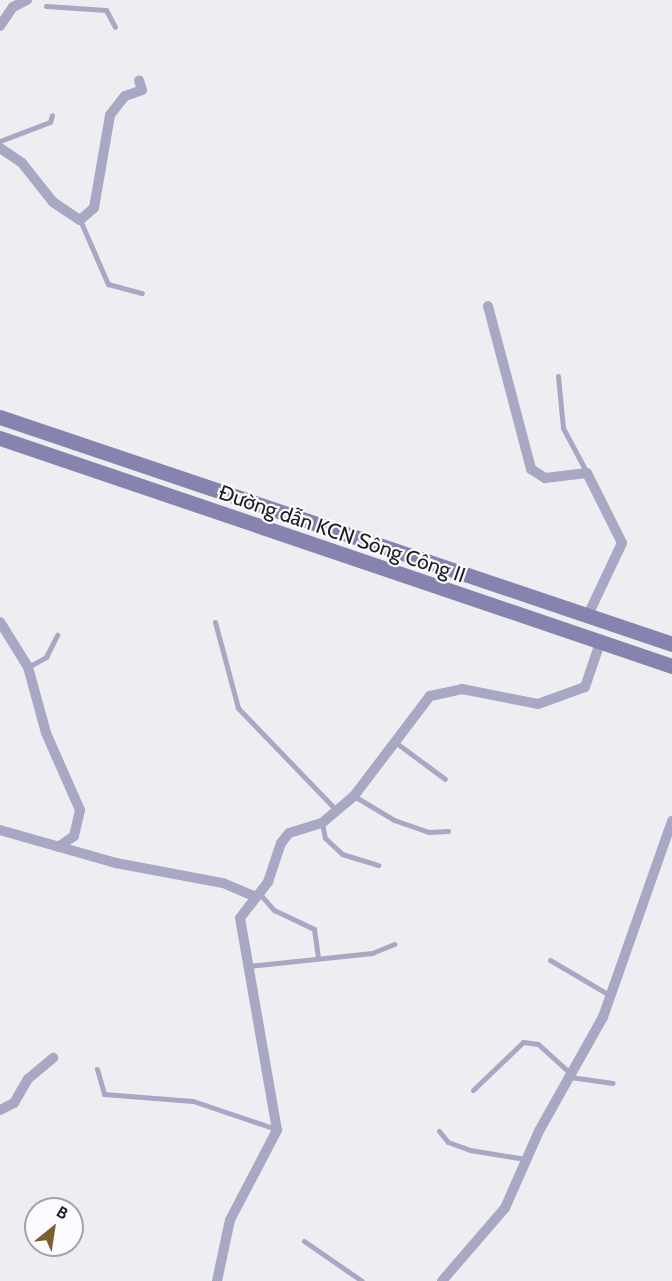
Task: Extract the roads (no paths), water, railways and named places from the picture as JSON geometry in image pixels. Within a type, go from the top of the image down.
[{"type":"street","points":[[0,26],[13,7],[29,1]]},
{"type":"street","points":[[0,148],[22,163],[53,202],[80,220],[94,208],[110,115],[125,96],[142,90],[139,80]]},
{"type":"street","points":[[488,306],[531,469],[545,478],[587,473],[622,543],[587,617]]},
{"type":"street","name":"Đường dẫn KCN Sông Công II","points":[[0,417],[672,644]]},
{"type":"street","points":[[29,449],[36,429]]},
{"type":"street","name":"Đường dẫn KCN Sông Công II","points":[[0,438],[672,666]]},
{"type":"street","points":[[0,622],[28,667],[46,733],[80,810],[74,836],[57,847]]},
{"type":"street","points":[[217,1281],[230,1220],[277,1130],[240,918],[256,894],[289,833],[322,823],[338,812],[354,796],[394,741],[440,691],[477,691],[530,706],[574,693],[590,681],[600,643]]},
{"type":"street","points":[[442,1281],[494,1226],[525,1159],[612,996],[672,821]]},
{"type":"street","points":[[0,830],[57,847],[203,878],[256,894]]},
{"type":"street","points":[[0,1110],[14,1103],[28,1079],[53,1058]]},
{"type":"lane","points":[[46,6],[106,10],[115,27]]},
{"type":"lane","points":[[0,141],[50,122],[52,114]]},
{"type":"lane","points":[[80,220],[108,284],[142,293]]},
{"type":"lane","points":[[558,376],[563,428],[587,473]]},
{"type":"lane","points":[[215,622],[238,708],[338,812]]},
{"type":"lane","points":[[28,667],[46,657],[57,635]]},
{"type":"lane","points":[[394,741],[445,779]]},
{"type":"lane","points":[[354,796],[394,820],[429,832],[448,831]]},
{"type":"lane","points":[[322,823],[325,838],[342,854],[378,865]]},
{"type":"lane","points":[[256,894],[274,910],[314,929],[318,956]]},
{"type":"lane","points":[[249,966],[318,956],[372,953],[394,944]]},
{"type":"lane","points":[[550,960],[612,996]]},
{"type":"lane","points":[[473,1090],[523,1042],[538,1044],[569,1075],[613,1083]]},
{"type":"lane","points":[[97,1069],[104,1094],[193,1101],[277,1130]]},
{"type":"lane","points":[[439,1131],[448,1142],[470,1150],[525,1159]]},
{"type":"lane","points":[[304,1241],[362,1281]]}]
